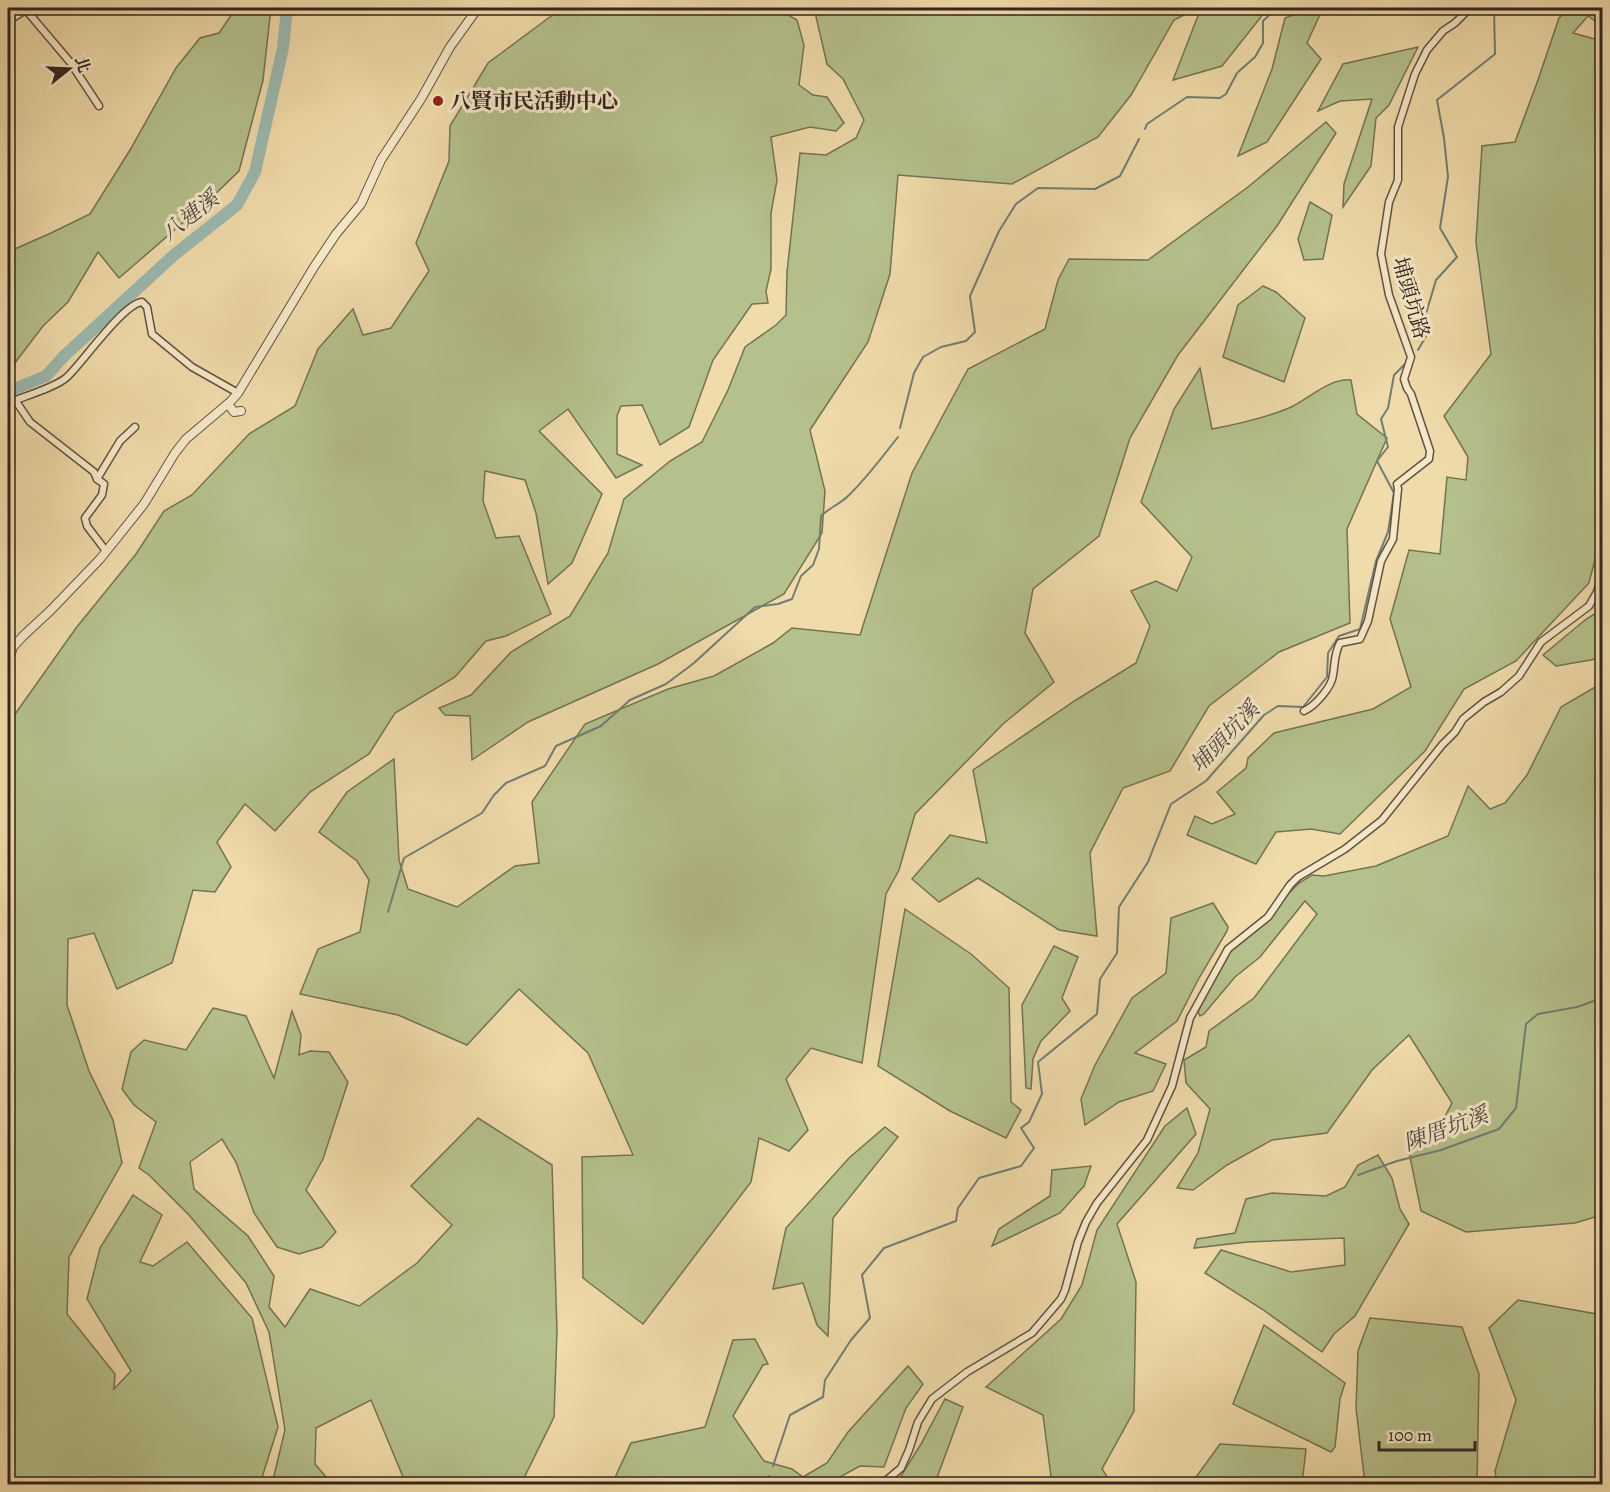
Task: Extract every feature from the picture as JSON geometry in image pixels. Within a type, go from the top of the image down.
[{"type":"street","points":[[8,662],[14,647],[23,636],[51,610],[106,551],[144,504],[186,439],[238,393],[314,267],[336,234],[362,204],[381,160],[421,99],[450,47],[478,8]]},
{"type":"street","name":"埔頭坑路","points":[[1304,711],[1315,706],[1333,679],[1335,652],[1340,643],[1360,639],[1368,621],[1381,561],[1394,539],[1397,484],[1429,459],[1430,451],[1404,379],[1411,357],[1389,295],[1381,254],[1389,202],[1398,180],[1398,127],[1414,74],[1431,44],[1470,8]]},
{"type":"street","points":[[8,21],[27,9],[70,62],[99,106]]},
{"type":"street","points":[[8,403],[62,382],[114,322],[135,303],[141,302],[147,307],[152,334],[192,367],[238,393]]},
{"type":"street","points":[[8,393],[30,422],[94,472],[97,479],[104,484],[102,495],[85,518],[87,526],[106,551]]},
{"type":"street","points":[[228,404],[234,412],[242,411]]},
{"type":"street","points":[[97,479],[120,441],[135,427]]},
{"type":"street","points":[[882,1485],[901,1468],[918,1422],[932,1400],[967,1372],[1032,1333],[1052,1312],[1065,1290],[1086,1222],[1097,1203],[1147,1140],[1172,1086],[1190,1018],[1228,950],[1268,917],[1298,877],[1346,849],[1382,820],[1455,732],[1463,719],[1519,676],[1541,642],[1589,606],[1600,582],[1602,546]]},
{"type":"green space","points":[[236,8],[271,8],[263,80],[239,171],[119,278],[98,252],[68,302],[43,326],[8,372],[8,252],[90,214],[130,150],[176,68],[200,38],[219,33]]},
{"type":"green space","points":[[562,8],[776,8],[797,20],[804,45],[799,85],[813,95],[827,97],[844,123],[836,131],[810,127],[771,137],[777,180],[771,213],[771,269],[766,291],[768,303],[752,304],[713,360],[689,427],[660,445],[642,405],[621,406],[617,416],[617,454],[642,465],[616,478],[568,409],[539,431],[602,494],[572,563],[548,584],[536,513],[525,480],[485,471],[483,501],[496,538],[519,536],[551,614],[506,636],[486,641],[455,677],[395,713],[369,754],[310,792],[275,831],[245,804],[217,842],[231,867],[215,892],[193,890],[172,963],[117,989],[94,933],[68,939],[67,1005],[89,1071],[113,1120],[122,1163],[69,1257],[67,1314],[115,1374],[114,1389],[131,1371],[87,1299],[100,1248],[133,1195],[162,1215],[140,1262],[153,1266],[187,1242],[252,1318],[278,1427],[260,1484],[8,1484],[8,724],[76,628],[136,554],[164,511],[192,495],[249,434],[295,406],[318,349],[353,309],[363,335],[391,328],[429,271],[416,243],[449,161],[450,126],[488,63]]},
{"type":"green space","points":[[814,8],[1198,8],[1174,20],[1131,95],[1098,137],[1012,184],[898,175],[890,274],[868,342],[810,430],[825,491],[822,533],[784,594],[658,664],[528,722],[472,760],[470,716],[445,715],[439,708],[471,695],[511,652],[570,616],[608,553],[624,499],[670,461],[702,442],[728,390],[745,347],[786,315],[787,272],[800,153],[826,155],[856,138],[864,120],[843,79],[827,64]]},
{"type":"green space","points":[[1201,8],[1268,8],[1222,66],[1173,80]]},
{"type":"green space","points":[[1312,8],[1323,8],[1307,43],[1321,59],[1267,142],[1238,156],[1272,69],[1285,18]]},
{"type":"green space","points":[[1569,8],[1602,8],[1602,26],[1588,16],[1573,33],[1602,41],[1602,417],[1599,418],[1603,434],[1602,444],[1595,459],[1602,466],[1602,532],[1589,583],[1516,661],[1464,689],[1425,751],[1340,834],[1311,829],[1276,832],[1256,864],[1187,835],[1195,816],[1212,824],[1235,814],[1217,792],[1246,768],[1248,758],[1274,733],[1373,709],[1411,687],[1390,619],[1409,550],[1440,554],[1447,477],[1466,480],[1468,457],[1444,416],[1491,354],[1476,242],[1482,146],[1515,142],[1559,18]]},
{"type":"green space","points":[[1418,47],[1389,105],[1376,118],[1371,166],[1343,207],[1344,184],[1372,99],[1340,101],[1318,111],[1343,64]]},
{"type":"green space","points":[[1326,122],[1336,133],[1277,226],[1178,355],[1130,438],[1099,536],[1033,589],[1025,633],[1054,682],[1003,724],[915,814],[899,870],[886,894],[862,1063],[811,1048],[786,1079],[808,1130],[789,1151],[759,1138],[751,1182],[643,1324],[583,1278],[582,1157],[633,1155],[588,1053],[519,989],[467,1045],[398,1015],[300,994],[318,949],[360,932],[369,880],[357,861],[319,832],[347,792],[394,759],[399,860],[408,889],[457,907],[515,866],[539,863],[532,802],[585,724],[668,689],[714,676],[773,643],[792,628],[860,635],[912,473],[968,369],[1045,329],[1058,280],[1069,259],[1148,260],[1248,187]]},
{"type":"green space","points":[[1310,202],[1332,215],[1323,259],[1304,260],[1298,239]]},
{"type":"green space","points":[[1263,286],[1276,292],[1305,318],[1284,382],[1223,357],[1238,305]]},
{"type":"green space","points":[[1200,368],[1212,429],[1280,412],[1335,382],[1351,380],[1357,414],[1387,438],[1347,529],[1350,623],[1279,652],[1209,706],[1170,771],[1123,788],[1090,853],[1097,936],[1059,930],[978,878],[939,902],[912,879],[950,835],[987,843],[973,770],[1076,700],[1136,663],[1150,626],[1131,591],[1156,581],[1177,591],[1192,557],[1141,502],[1174,409]]},
{"type":"green space","points":[[1602,609],[1602,658],[1556,666],[1543,655],[1585,620]]},
{"type":"green space","points":[[1602,683],[1602,1215],[1575,1223],[1466,1232],[1421,1211],[1408,1147],[1443,1120],[1452,1103],[1409,1035],[1372,1070],[1327,1133],[1272,1140],[1227,1165],[1193,1190],[1177,1188],[1198,1153],[1210,1109],[1186,1083],[1184,1060],[1206,1047],[1209,1031],[1254,998],[1317,914],[1305,901],[1260,957],[1235,977],[1200,1016],[1198,1012],[1231,945],[1269,914],[1299,883],[1312,875],[1324,876],[1376,866],[1448,836],[1468,786],[1490,809],[1505,803],[1527,775],[1561,707]]},
{"type":"green space","points":[[1213,903],[1228,927],[1227,931],[1177,1021],[1135,1053],[1166,1064],[1153,1091],[1119,1102],[1085,1125],[1081,1099],[1095,1065],[1132,998],[1166,973],[1171,918]]},
{"type":"green space","points":[[905,909],[971,954],[1009,988],[1011,1102],[1021,1110],[1006,1138],[950,1111],[878,1066]]},
{"type":"green space","points":[[1054,946],[1078,957],[1062,998],[1070,1011],[1041,1041],[1033,1059],[1031,1089],[1026,1088],[1022,1005]]},
{"type":"green space","points":[[213,1008],[246,1016],[274,1078],[292,1011],[301,1035],[299,1055],[310,1051],[329,1052],[348,1082],[323,1159],[306,1190],[336,1232],[322,1247],[299,1254],[277,1247],[254,1213],[236,1162],[222,1139],[190,1162],[194,1189],[248,1236],[274,1276],[269,1307],[285,1327],[310,1289],[359,1306],[417,1263],[452,1225],[411,1186],[478,1118],[552,1165],[557,1331],[554,1417],[524,1478],[524,1484],[406,1484],[371,1400],[316,1428],[315,1464],[332,1484],[272,1484],[285,1430],[269,1332],[246,1283],[189,1215],[139,1168],[156,1122],[134,1105],[122,1089],[131,1052],[144,1040],[186,1050]]},
{"type":"green space","points":[[1187,1108],[1196,1134],[1117,1224],[1136,1282],[1134,1411],[1102,1469],[1112,1484],[1052,1484],[1043,1415],[986,1387],[1061,1319],[1082,1285],[1097,1230],[1165,1126]]},
{"type":"green space","points":[[885,1127],[898,1137],[833,1218],[828,1336],[817,1325],[803,1283],[773,1289],[786,1228],[849,1158]]},
{"type":"green space","points":[[1378,1155],[1392,1178],[1400,1209],[1409,1224],[1355,1316],[1334,1334],[1322,1352],[1262,1309],[1205,1273],[1221,1250],[1291,1272],[1345,1265],[1344,1238],[1247,1242],[1194,1248],[1197,1239],[1235,1233],[1246,1199],[1272,1193],[1326,1196],[1345,1187],[1358,1165]]},
{"type":"green space","points":[[1091,1166],[1084,1186],[1060,1213],[992,1246],[999,1229],[1050,1196],[1052,1170]]},
{"type":"green space","points":[[1518,1300],[1602,1315],[1602,1484],[1497,1484],[1495,1471],[1516,1400],[1489,1328]]},
{"type":"green space","points":[[1370,1318],[1462,1327],[1479,1374],[1477,1484],[1365,1484],[1356,1408],[1358,1351]]},
{"type":"green space","points":[[1264,1325],[1345,1383],[1340,1399],[1335,1447],[1331,1452],[1233,1404]]},
{"type":"green space","points":[[755,1339],[768,1364],[763,1365],[733,1416],[764,1461],[792,1469],[803,1477],[827,1463],[848,1432],[908,1366],[923,1384],[906,1408],[884,1467],[860,1466],[827,1484],[612,1484],[631,1443],[705,1427],[733,1340]]},
{"type":"green space","points":[[945,1399],[963,1407],[938,1475],[937,1484],[896,1484],[921,1444]]},
{"type":"green space","points":[[1220,1444],[1306,1449],[1302,1484],[1191,1484]]},
{"type":"waterway","name":"八連溪","points":[[12,390],[46,376],[64,356],[174,255],[237,205],[255,172],[283,48],[287,8]]},
{"type":"waterway","points":[[1145,129],[1147,124],[1187,97],[1220,98],[1226,94],[1237,73],[1255,57],[1263,43],[1263,21],[1277,8]]},
{"type":"waterway","name":"埔頭坑溪","points":[[1418,350],[1429,331],[1425,317],[1436,280],[1457,257],[1440,228],[1448,177],[1437,100],[1495,54],[1494,8]]},
{"type":"waterway","points":[[900,428],[914,373],[923,357],[941,347],[966,341],[975,332],[970,296],[999,231],[1016,204],[1038,188],[1095,189],[1120,176],[1139,139]]},
{"type":"waterway","name":"埔頭坑溪","points":[[773,1466],[790,1415],[823,1397],[825,1380],[851,1340],[870,1318],[862,1275],[884,1248],[956,1221],[958,1208],[979,1178],[1021,1166],[1034,1148],[1021,1128],[1029,1122],[1042,1094],[1038,1062],[1097,1014],[1100,979],[1117,953],[1119,907],[1148,862],[1171,804],[1206,781],[1264,715],[1278,706],[1303,707],[1327,677],[1328,653],[1339,636],[1360,629],[1376,561],[1388,532],[1394,493],[1377,461],[1388,447],[1381,419],[1388,408],[1394,375],[1405,364]]},
{"type":"waterway","points":[[388,912],[404,858],[482,813],[494,795],[506,783],[545,766],[556,746],[601,726],[630,700],[666,684],[694,663],[755,607],[778,604],[792,599],[801,576],[813,565],[819,549],[821,516],[855,489],[898,437]]},
{"type":"waterway","name":"陳厝坑溪","points":[[1358,1175],[1397,1161],[1441,1150],[1499,1129],[1516,1108],[1526,1024],[1538,1014],[1577,1007],[1602,998]]},
{"type":"waterway","name":"埔頭坑溪","points":[[766,1484],[769,1476]]},
{"type":"place","name":"八賢市民活動中心","points":[[438,101]]}]
